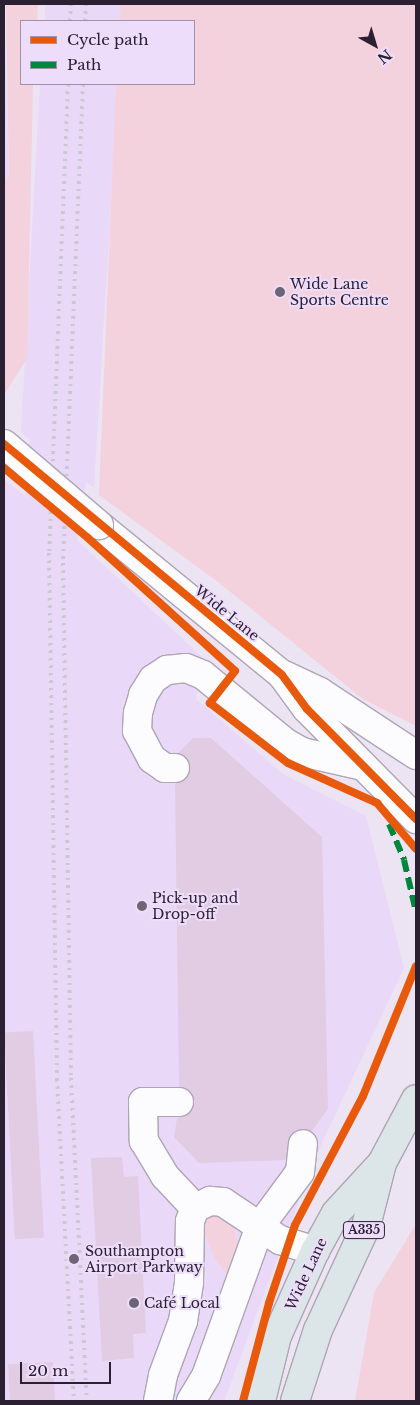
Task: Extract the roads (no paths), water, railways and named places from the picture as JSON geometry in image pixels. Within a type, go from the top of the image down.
[{"type":"main road","name":"Wide Lane","points":[[295,1401],[318,1330],[366,1226],[382,1163],[416,1099]]},
{"type":"main road","name":"Wide Lane","points":[[261,1401],[277,1336],[314,1251],[336,1213],[382,1163]]},
{"type":"street","name":"Wide Lane","points":[[4,444],[99,525],[282,675],[308,709],[416,819]]},
{"type":"street","points":[[175,768],[165,768],[152,759],[137,731],[138,713],[143,695],[153,679],[167,670],[186,668],[204,675],[286,743],[302,752],[363,766]]},
{"type":"street","name":"Wide Lane","points":[[282,675],[320,692],[416,755]]},
{"type":"street","points":[[179,1102],[143,1102],[143,1131],[148,1152],[165,1176],[195,1208]]},
{"type":"street","points":[[191,1401],[206,1376],[260,1226],[300,1172],[303,1144]]},
{"type":"street","points":[[158,1401],[163,1375],[178,1342],[183,1320],[190,1221],[195,1208],[210,1201],[224,1202],[289,1244],[314,1251]]},
{"type":"street","points":[[206,1376],[214,1401]]},
{"type":"railway","points":[[70,20],[71,4]]},
{"type":"railway","points":[[85,20],[86,4]]},
{"type":"railway","points":[[68,85],[49,553],[57,1079],[74,1401]]},
{"type":"railway","points":[[83,85],[63,563],[71,1078],[87,1401]]},
{"type":"place","name":"Wide Lane Sports Centre","points":[[280,292]]},
{"type":"place","name":"Pick-up and Drop-off","points":[[142,906]]},
{"type":"place","name":"Southampton Airport Parkway","points":[[74,1259]]},
{"type":"place","name":"Café Local","points":[[134,1303]]}]
